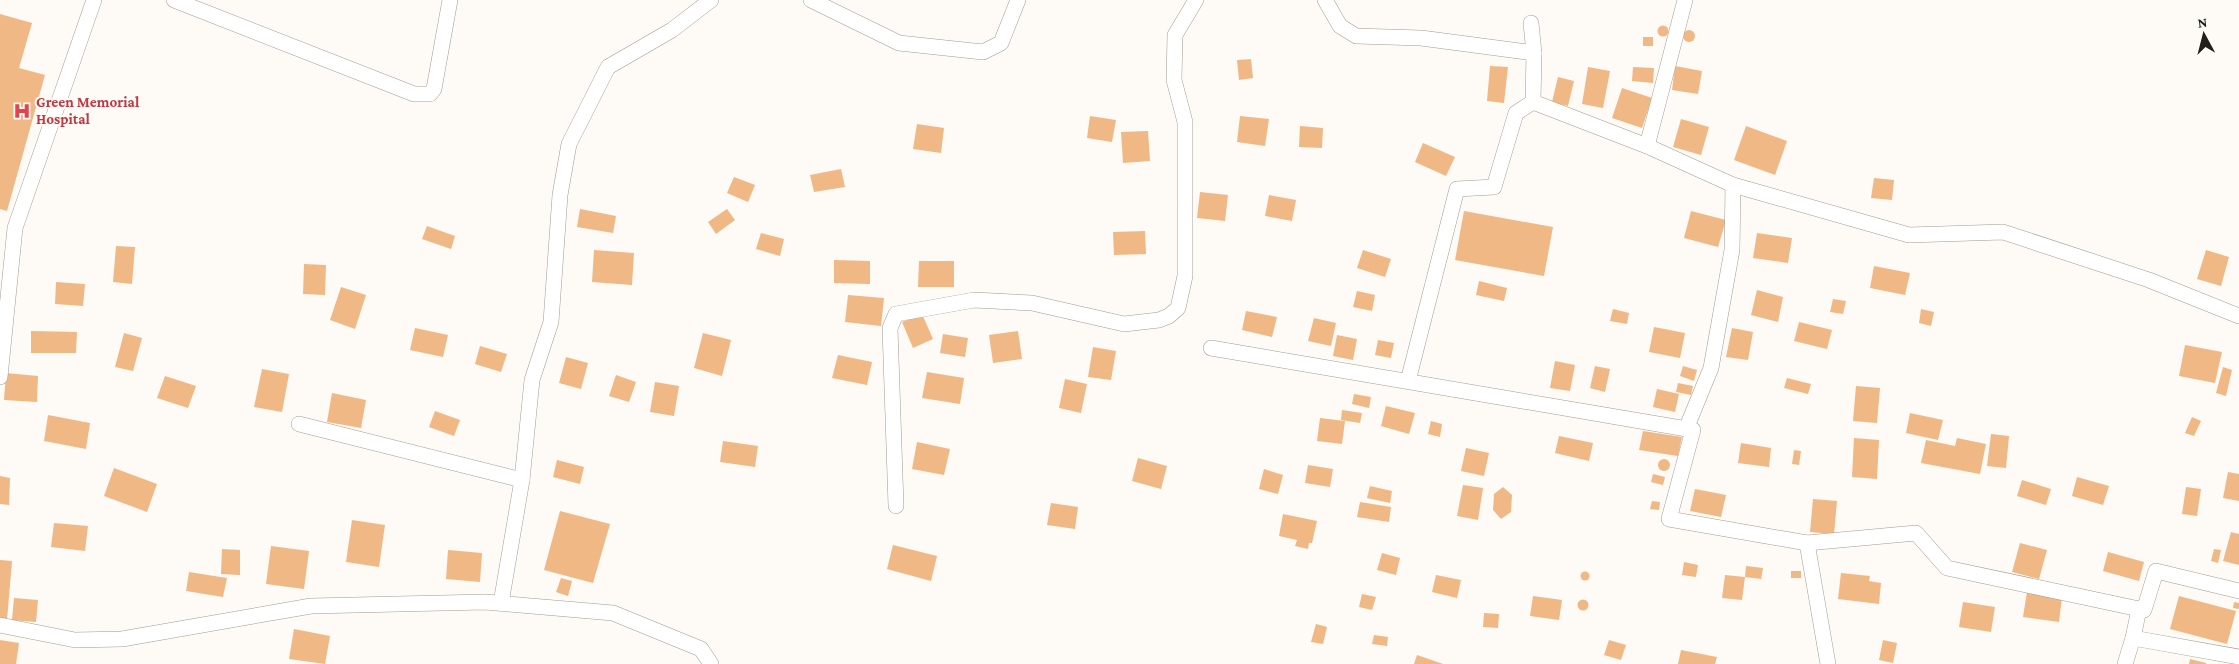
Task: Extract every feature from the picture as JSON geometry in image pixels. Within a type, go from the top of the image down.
[{"type":"street","points":[[0,377],[16,228],[94,0]]},
{"type":"street","points":[[174,0],[414,94],[430,94],[434,89],[450,0]]},
{"type":"street","points":[[501,603],[522,480],[532,380],[551,322],[560,195],[569,144],[608,67],[672,30],[711,0]]},
{"type":"street","points":[[811,0],[899,43],[984,52],[1000,43],[1018,0]]},
{"type":"street","points":[[896,506],[890,328],[896,314],[974,300],[1032,303],[1124,324],[1159,320],[1169,316],[1178,308],[1185,276],[1185,122],[1174,80],[1175,36],[1196,0]]},
{"type":"street","points":[[1325,0],[1340,26],[1356,36],[1421,38],[1534,53]]},
{"type":"street","points":[[1647,146],[1685,0]]},
{"type":"street","points":[[1532,23],[1534,53],[1533,102]]},
{"type":"street","points":[[1533,102],[1647,146],[1733,185],[1909,235],[2003,232],[2149,280],[2239,316]]},
{"type":"street","points":[[1408,381],[1457,189],[1494,187],[1516,112],[1533,102]]},
{"type":"street","points":[[1686,429],[1710,368],[1732,250],[1733,185]]},
{"type":"street","points":[[1211,348],[1693,430],[1669,519],[1807,543],[1916,533],[1947,568],[2144,610],[2156,571],[2239,591]]},
{"type":"street","points":[[299,424],[522,480]]},
{"type":"street","points":[[1807,543],[1828,664]]},
{"type":"street","points":[[0,626],[75,640],[122,639],[311,606],[485,602],[613,613],[701,649],[710,664]]},
{"type":"street","points":[[2125,664],[2133,638],[2138,609]]},
{"type":"street","points":[[2133,638],[2239,657]]},
{"type":"building","points":[[0,14],[32,23],[19,68],[45,75],[7,211],[0,209]]},
{"type":"building","points":[[1661,26],[1665,26],[1668,31],[1667,35],[1661,36],[1658,33],[1658,29]]},
{"type":"building","points":[[1687,30],[1691,30],[1695,36],[1691,42],[1687,42],[1683,38],[1683,34]]},
{"type":"building","points":[[1643,37],[1653,37],[1653,46],[1643,46]]},
{"type":"building","points":[[1251,59],[1253,78],[1239,80],[1237,60]]},
{"type":"building","points":[[1490,66],[1508,67],[1504,103],[1487,101]]},
{"type":"building","points":[[1675,66],[1702,71],[1698,94],[1672,90]]},
{"type":"building","points":[[1588,67],[1610,71],[1603,108],[1582,104]]},
{"type":"building","points":[[1633,67],[1654,68],[1653,83],[1632,81]]},
{"type":"building","points":[[1558,77],[1574,81],[1568,106],[1552,102]]},
{"type":"building","points":[[1622,88],[1652,98],[1642,128],[1612,118]]},
{"type":"building","points":[[1090,116],[1116,120],[1112,142],[1087,138]]},
{"type":"building","points":[[1240,116],[1269,119],[1265,146],[1237,142]]},
{"type":"building","points":[[1681,119],[1709,127],[1701,155],[1673,147]]},
{"type":"building","points":[[917,124],[944,128],[941,153],[913,149]]},
{"type":"building","points":[[1300,126],[1323,128],[1322,148],[1299,147]]},
{"type":"building","points":[[1746,126],[1787,141],[1775,175],[1734,160]]},
{"type":"building","points":[[1148,131],[1150,161],[1123,163],[1121,132]]},
{"type":"building","points":[[1423,143],[1455,157],[1446,176],[1415,162]]},
{"type":"building","points":[[841,169],[845,187],[814,192],[810,175]]},
{"type":"building","points":[[734,177],[755,185],[748,202],[727,193]]},
{"type":"building","points":[[1874,178],[1894,180],[1892,200],[1871,198]]},
{"type":"building","points":[[1200,192],[1228,195],[1225,221],[1197,218]]},
{"type":"building","points":[[1269,195],[1296,200],[1292,221],[1265,216]]},
{"type":"building","points":[[580,209],[616,216],[613,233],[577,227]]},
{"type":"building","points":[[727,209],[735,220],[716,234],[708,222]]},
{"type":"building","points":[[1464,211],[1553,227],[1544,276],[1455,260]]},
{"type":"building","points":[[1691,211],[1726,220],[1718,247],[1684,238]]},
{"type":"building","points":[[427,226],[455,236],[451,249],[422,239]]},
{"type":"building","points":[[1145,231],[1146,254],[1114,255],[1113,232]]},
{"type":"building","points":[[761,233],[784,239],[780,256],[756,249]]},
{"type":"building","points":[[1757,233],[1792,238],[1788,263],[1753,258]]},
{"type":"building","points":[[116,246],[135,247],[132,284],[113,282]]},
{"type":"building","points":[[594,250],[634,253],[632,285],[592,282]]},
{"type":"building","points":[[1363,250],[1391,259],[1385,277],[1357,268]]},
{"type":"building","points":[[2206,250],[2229,257],[2221,286],[2197,279]]},
{"type":"building","points":[[834,260],[870,261],[870,284],[834,283]]},
{"type":"building","points":[[919,261],[954,261],[954,287],[918,287]]},
{"type":"building","points":[[304,264],[326,265],[325,295],[303,294]]},
{"type":"building","points":[[1874,266],[1910,273],[1905,295],[1870,288]]},
{"type":"building","points":[[1479,281],[1507,288],[1504,301],[1476,295]]},
{"type":"building","points":[[56,282],[85,284],[83,306],[55,304]]},
{"type":"building","points":[[341,287],[366,295],[355,329],[330,320]]},
{"type":"building","points":[[1757,290],[1783,297],[1778,322],[1751,315]]},
{"type":"building","points":[[1357,291],[1375,295],[1372,311],[1353,307]]},
{"type":"building","points":[[848,295],[884,298],[881,326],[845,322]]},
{"type":"building","points":[[1833,299],[1846,301],[1843,314],[1830,312]]},
{"type":"building","points":[[1613,309],[1629,313],[1627,324],[1610,321]]},
{"type":"building","points":[[1921,309],[1934,312],[1931,326],[1919,323]]},
{"type":"building","points":[[1246,311],[1277,317],[1272,337],[1242,330]]},
{"type":"building","points":[[922,314],[933,339],[913,348],[902,322]]},
{"type":"building","points":[[1314,318],[1336,323],[1331,346],[1308,341]]},
{"type":"building","points":[[1799,322],[1832,330],[1827,349],[1794,341]]},
{"type":"building","points":[[1654,327],[1685,333],[1680,358],[1649,352]]},
{"type":"building","points":[[415,328],[448,335],[443,357],[410,350]]},
{"type":"building","points":[[1732,328],[1753,332],[1748,360],[1726,357]]},
{"type":"building","points":[[31,331],[77,332],[76,353],[31,353]]},
{"type":"building","points":[[1018,331],[1022,359],[993,363],[989,335]]},
{"type":"building","points":[[124,333],[142,338],[133,371],[115,367]]},
{"type":"building","points":[[703,333],[731,340],[722,376],[694,368]]},
{"type":"building","points":[[943,334],[968,338],[965,357],[940,353]]},
{"type":"building","points":[[1337,335],[1357,339],[1353,360],[1333,356]]},
{"type":"building","points":[[1378,340],[1394,343],[1391,358],[1375,355]]},
{"type":"building","points":[[2185,345],[2222,352],[2215,383],[2179,376]]},
{"type":"building","points":[[480,346],[507,354],[501,372],[475,364]]},
{"type":"building","points":[[1093,347],[1116,351],[1111,380],[1088,377]]},
{"type":"building","points":[[838,355],[872,362],[867,385],[832,378]]},
{"type":"building","points":[[566,357],[588,363],[581,389],[559,383]]},
{"type":"building","points":[[1555,361],[1575,365],[1570,391],[1550,388]]},
{"type":"building","points":[[1595,366],[1610,369],[1605,392],[1590,388]]},
{"type":"building","points":[[1683,366],[1697,370],[1694,381],[1680,376]]},
{"type":"building","points":[[2223,367],[2232,370],[2226,396],[2216,393]]},
{"type":"building","points":[[262,369],[289,374],[282,412],[254,407]]},
{"type":"building","points":[[927,372],[964,378],[960,404],[922,398]]},
{"type":"building","points":[[6,373],[38,376],[37,402],[4,400]]},
{"type":"building","points":[[616,375],[636,382],[629,402],[609,396]]},
{"type":"building","points":[[165,376],[196,386],[188,408],[157,398]]},
{"type":"building","points":[[1787,378],[1811,384],[1808,394],[1784,388]]},
{"type":"building","points":[[1065,379],[1087,384],[1081,413],[1059,408]]},
{"type":"building","points":[[655,382],[679,386],[674,416],[650,412]]},
{"type":"building","points":[[1678,383],[1693,386],[1691,395],[1676,392]]},
{"type":"building","points":[[1856,386],[1880,388],[1877,423],[1853,421]]},
{"type":"building","points":[[1657,389],[1679,394],[1675,412],[1653,407]]},
{"type":"building","points":[[332,393],[366,400],[361,428],[327,422]]},
{"type":"building","points":[[1354,394],[1371,397],[1369,408],[1352,404]]},
{"type":"building","points":[[1386,406],[1415,413],[1409,434],[1381,426]]},
{"type":"building","points":[[1342,410],[1362,413],[1360,423],[1341,420]]},
{"type":"building","points":[[435,411],[460,420],[454,436],[429,427]]},
{"type":"building","points":[[1910,413],[1943,420],[1938,440],[1906,433]]},
{"type":"building","points":[[48,415],[90,423],[86,449],[44,441]]},
{"type":"building","points":[[2192,417],[2201,421],[2194,436],[2185,433]]},
{"type":"building","points":[[1320,418],[1345,421],[1342,444],[1317,441]]},
{"type":"building","points":[[1431,421],[1442,424],[1440,437],[1428,434]]},
{"type":"building","points":[[1643,431],[1682,437],[1678,456],[1639,450]]},
{"type":"building","points":[[1991,434],[2009,436],[2006,468],[1987,466]]},
{"type":"building","points":[[1559,436],[1593,443],[1589,461],[1555,453]]},
{"type":"building","points":[[1854,438],[1879,440],[1877,479],[1852,477]]},
{"type":"building","points":[[1957,438],[1986,444],[1980,474],[1921,463],[1926,440],[1955,446]]},
{"type":"building","points":[[723,441],[758,446],[755,467],[720,462]]},
{"type":"building","points":[[917,442],[950,449],[944,475],[912,469]]},
{"type":"building","points":[[1741,443],[1771,448],[1769,467],[1738,463]]},
{"type":"building","points":[[1466,448],[1489,453],[1484,476],[1461,471]]},
{"type":"building","points":[[1794,450],[1801,451],[1799,465],[1792,464]]},
{"type":"building","points":[[1138,458],[1167,466],[1161,489],[1132,481]]},
{"type":"building","points":[[1662,459],[1666,459],[1670,465],[1666,471],[1662,471],[1658,467],[1658,463]]},
{"type":"building","points":[[557,460],[584,467],[580,484],[553,477]]},
{"type":"building","points":[[1308,465],[1333,469],[1330,487],[1305,483]]},
{"type":"building","points":[[114,468],[157,484],[147,512],[104,496]]},
{"type":"building","points":[[1264,469],[1283,475],[1278,494],[1259,489]]},
{"type":"building","points":[[2228,472],[2239,474],[2239,501],[2223,498]]},
{"type":"building","points":[[1653,474],[1665,477],[1663,485],[1651,482]]},
{"type":"building","points":[[0,476],[10,478],[9,505],[0,504]]},
{"type":"building","points":[[2077,477],[2109,486],[2103,505],[2072,496]]},
{"type":"building","points":[[2022,480],[2051,489],[2046,505],[2017,496]]},
{"type":"building","points":[[1463,485],[1483,488],[1478,520],[1457,516]]},
{"type":"building","points":[[1370,486],[1392,491],[1390,503],[1367,498]]},
{"type":"building","points":[[1503,487],[1512,495],[1511,512],[1501,519],[1493,510],[1494,494]]},
{"type":"building","points":[[2186,487],[2201,489],[2197,516],[2182,514]]},
{"type":"building","points":[[1695,489],[1726,495],[1721,517],[1690,511]]},
{"type":"building","points":[[1813,499],[1837,501],[1834,534],[1810,532]]},
{"type":"building","points":[[1652,501],[1660,502],[1659,510],[1650,509]]},
{"type":"building","points":[[1360,502],[1391,507],[1389,522],[1357,517]]},
{"type":"building","points":[[1051,503],[1078,507],[1075,529],[1047,525]]},
{"type":"building","points":[[560,511],[610,524],[593,583],[544,570]]},
{"type":"building","points":[[1283,514],[1317,521],[1312,543],[1309,543],[1308,549],[1295,546],[1297,540],[1279,536]]},
{"type":"building","points":[[352,520],[385,525],[379,567],[346,562]]},
{"type":"building","points":[[54,523],[88,526],[85,551],[51,547]]},
{"type":"building","points":[[2231,532],[2239,534],[2239,565],[2223,561]]},
{"type":"building","points":[[2020,543],[2047,550],[2039,579],[2012,572]]},
{"type":"building","points":[[893,545],[937,556],[931,581],[887,569]]},
{"type":"building","points":[[271,546],[309,551],[304,589],[266,584]]},
{"type":"building","points":[[222,549],[240,550],[240,575],[221,574]]},
{"type":"building","points":[[2214,549],[2221,550],[2218,563],[2211,561]]},
{"type":"building","points":[[448,550],[482,553],[480,582],[446,579]]},
{"type":"building","points":[[2108,552],[2144,562],[2139,581],[2103,571]]},
{"type":"building","points":[[1382,553],[1400,558],[1396,575],[1377,570]]},
{"type":"building","points":[[0,560],[12,561],[7,620],[0,620]]},
{"type":"building","points":[[1684,562],[1698,565],[1696,577],[1682,575]]},
{"type":"building","points":[[1746,566],[1763,568],[1761,579],[1745,577]]},
{"type":"building","points":[[1585,571],[1590,576],[1585,581],[1580,576]]},
{"type":"building","points":[[1791,571],[1801,571],[1801,578],[1791,578]]},
{"type":"building","points":[[189,572],[227,578],[223,597],[186,591]]},
{"type":"building","points":[[1841,573],[1870,576],[1869,581],[1881,583],[1879,604],[1838,599]]},
{"type":"building","points":[[1436,575],[1461,580],[1457,598],[1432,592]]},
{"type":"building","points":[[1725,575],[1745,577],[1742,600],[1722,598]]},
{"type":"building","points":[[561,578],[572,581],[568,596],[556,592]]},
{"type":"building","points":[[2027,592],[2062,597],[2059,622],[2023,617]]},
{"type":"building","points":[[1362,594],[1376,597],[1372,610],[1359,607]]},
{"type":"building","points":[[1533,596],[1562,600],[1559,620],[1530,616]]},
{"type":"building","points":[[2179,596],[2236,611],[2227,644],[2170,629]]},
{"type":"building","points":[[14,598],[38,600],[36,622],[12,620]]},
{"type":"building","points":[[1583,599],[1589,605],[1583,611],[1577,605]]},
{"type":"building","points":[[1963,602],[1995,607],[1991,632],[1959,627]]},
{"type":"building","points":[[2234,602],[2239,603],[2239,609],[2233,608]]},
{"type":"building","points":[[1484,613],[1499,614],[1498,628],[1483,627]]},
{"type":"building","points":[[1316,624],[1327,627],[1323,644],[1311,642]]},
{"type":"building","points":[[294,629],[330,636],[325,664],[289,659]]},
{"type":"building","points":[[1374,635],[1388,637],[1387,646],[1372,644]]},
{"type":"building","points":[[0,640],[19,643],[16,664],[0,664]]},
{"type":"building","points":[[1609,640],[1626,645],[1621,660],[1604,655]]},
{"type":"building","points":[[1883,640],[1897,643],[1893,663],[1879,660]]},
{"type":"building","points":[[1681,650],[1717,657],[1715,664],[1678,664]]},
{"type":"building","points":[[1417,655],[1443,664],[1414,664]]},
{"type":"building","points":[[2190,659],[2206,663],[2206,664],[2189,664]]},
{"type":"place","name":"Green Memorial Hospital","points":[[22,111]]}]
